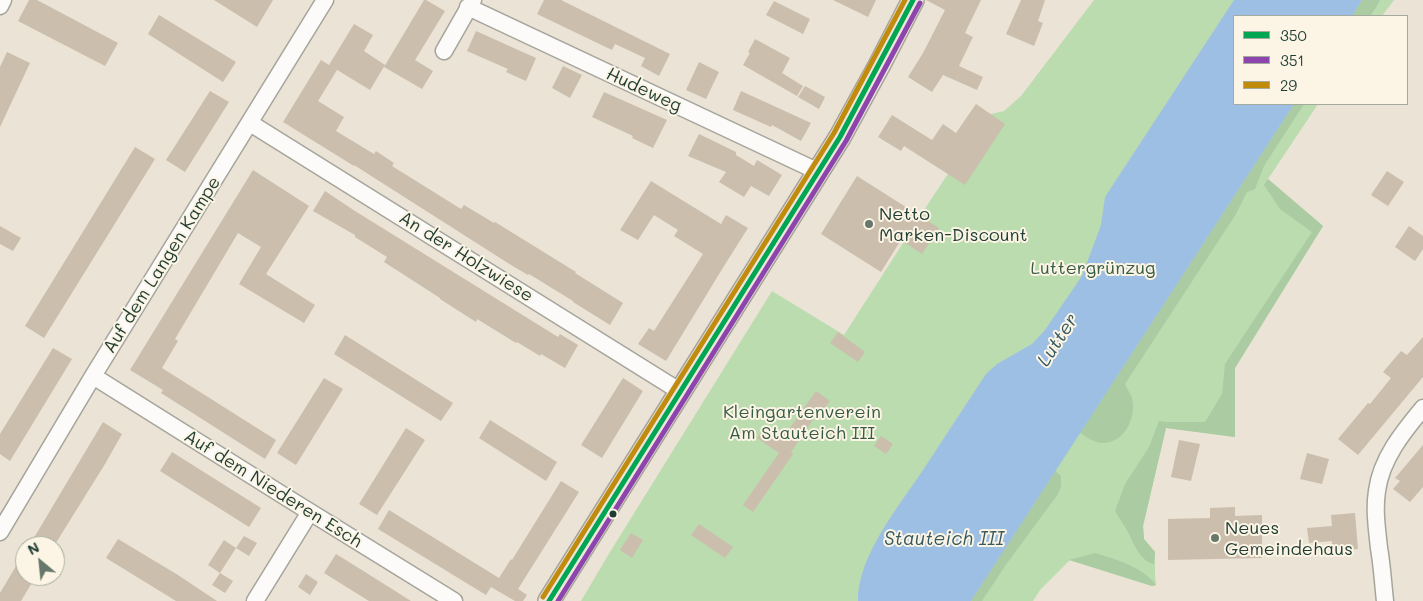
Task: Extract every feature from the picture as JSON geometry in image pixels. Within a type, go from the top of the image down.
[{"type":"main road","points":[[549,601],[819,172],[880,64],[913,0]]},
{"type":"street","points":[[0,6],[3,0]]},
{"type":"street","name":"Auf dem Langen Kampe","points":[[0,532],[93,376],[325,0]]},
{"type":"street","name":"Hudeweg","points":[[444,51],[471,4],[819,172]]},
{"type":"street","name":"An der Holzwiese","points":[[250,123],[681,392]]},
{"type":"street","name":"Auf dem Niederen Esch","points":[[93,376],[454,601]]},
{"type":"street","points":[[1385,601],[1376,516],[1376,491],[1389,454],[1423,408]]},
{"type":"street","points":[[255,601],[310,512]]},
{"type":"green space","name":"Luttergrünzug","points":[[1094,0],[1394,0],[1383,15],[1233,15],[1233,105],[1317,105],[1268,179],[1323,226],[1235,368],[1235,437],[1166,428],[1143,526],[1144,539],[1155,552],[1156,585],[1152,586],[1070,560],[1040,590],[1033,601],[581,601],[772,291],[844,335],[987,115],[1004,111],[1021,96]]},
{"type":"green space","points":[[1362,0],[1380,0],[1371,15],[1353,15]]},
{"type":"green space","points":[[1293,105],[1303,105],[1264,166],[1255,189],[1247,192],[1236,214],[1125,384],[1131,396],[1133,406],[1133,414],[1127,428],[1116,439],[1101,443],[1080,433]]},
{"type":"green space","points":[[1268,179],[1323,226],[1235,368],[1235,437],[1166,428],[1143,526],[1144,539],[1155,552],[1154,564],[1141,556],[1115,511],[1125,484],[1149,447],[1159,421],[1205,422],[1222,394],[1225,364],[1312,232],[1280,209],[1264,185]]},
{"type":"green space","points":[[1055,471],[1061,476],[1061,487],[1058,494],[1005,566],[982,601],[971,601]]},
{"type":"green space","points":[[1095,553],[1120,561],[1144,573],[1156,585],[1152,586],[1069,560]]},
{"type":"water","name":"Stauteich III","points":[[1234,0],[1362,0],[1353,15],[1233,15],[1233,105],[1293,105],[971,601],[858,601],[864,567],[881,532],[986,374],[997,364],[1032,344],[1045,330],[1082,276],[1101,225],[1105,197]]},
{"type":"building","points":[[29,0],[37,0],[118,43],[105,66],[18,21]]},
{"type":"building","points":[[214,0],[273,0],[257,27]]},
{"type":"building","points":[[424,0],[445,11],[415,60],[433,71],[422,89],[384,67]]},
{"type":"building","points":[[544,0],[561,0],[670,54],[659,76],[641,66],[645,58],[615,44],[612,50],[537,14]]},
{"type":"building","points":[[833,0],[876,0],[868,17]]},
{"type":"building","points":[[926,0],[981,0],[965,33],[973,37],[959,66],[983,77],[977,90],[943,75],[932,92],[908,77],[923,53],[945,10]]},
{"type":"building","points":[[1021,0],[1045,0],[1038,21],[1043,23],[1034,46],[1006,34]]},
{"type":"building","points":[[774,1],[810,19],[803,34],[766,15]]},
{"type":"building","points":[[159,15],[236,62],[223,82],[148,34]]},
{"type":"building","points":[[354,24],[373,35],[364,51],[385,65],[370,90],[329,65]]},
{"type":"building","points":[[476,31],[536,58],[526,81],[506,72],[508,69],[467,51]]},
{"type":"building","points":[[755,39],[790,58],[782,73],[803,86],[797,96],[743,65]]},
{"type":"building","points":[[7,52],[30,63],[0,127],[0,67]]},
{"type":"building","points":[[321,60],[337,70],[318,101],[344,117],[336,131],[374,154],[376,151],[394,163],[392,166],[461,209],[464,205],[495,222],[623,303],[610,325],[283,122]]},
{"type":"building","points":[[699,62],[719,72],[706,99],[686,90]]},
{"type":"building","points":[[563,66],[582,75],[570,98],[552,88]]},
{"type":"building","points":[[805,86],[825,97],[819,109],[798,97]]},
{"type":"building","points":[[210,91],[229,102],[185,172],[166,160]]},
{"type":"building","points":[[741,91],[811,123],[801,141],[772,125],[771,127],[733,110]]},
{"type":"building","points":[[604,92],[667,120],[653,148],[632,138],[633,136],[592,117]]},
{"type":"building","points":[[976,104],[1005,124],[965,185],[904,146],[901,151],[878,137],[892,115],[932,140],[943,124],[956,133]]},
{"type":"building","points":[[699,134],[736,152],[736,155],[754,166],[757,160],[782,175],[769,196],[751,186],[744,197],[719,182],[726,172],[688,156]]},
{"type":"building","points":[[135,147],[155,159],[44,338],[25,326]]},
{"type":"building","points":[[253,170],[309,206],[266,274],[315,305],[304,323],[239,284],[261,247],[238,233],[175,339],[178,341],[162,368],[276,440],[265,459],[161,393],[163,390],[130,370]]},
{"type":"building","points":[[1387,171],[1404,182],[1388,206],[1371,195]]},
{"type":"building","name":"Netto Marken-Discount","points":[[857,176],[939,228],[922,254],[901,240],[881,272],[821,234]]},
{"type":"building","points":[[651,181],[721,224],[726,215],[748,228],[666,361],[638,344],[649,328],[654,331],[703,254],[674,236],[678,230],[654,215],[638,240],[620,230]]},
{"type":"building","points":[[325,191],[558,337],[560,334],[578,345],[565,368],[541,354],[540,356],[516,343],[477,319],[476,322],[384,262],[387,257],[355,237],[355,235],[313,211]]},
{"type":"building","points":[[0,226],[21,238],[13,251],[0,244]]},
{"type":"building","points":[[1409,226],[1423,236],[1423,249],[1415,261],[1395,247]]},
{"type":"building","points":[[838,332],[865,352],[858,362],[830,343]]},
{"type":"building","points":[[345,335],[453,403],[441,421],[334,354]]},
{"type":"building","points":[[1423,337],[1423,377],[1358,455],[1338,439],[1391,378],[1383,372],[1401,351],[1407,355]]},
{"type":"building","points":[[53,348],[72,359],[10,461],[0,454],[0,434]]},
{"type":"building","points":[[324,378],[343,389],[296,465],[277,453]]},
{"type":"building","points":[[623,378],[643,391],[602,458],[581,445]]},
{"type":"building","points":[[816,391],[830,401],[821,413],[819,411],[791,452],[793,454],[753,512],[743,505],[779,453],[757,438],[765,427],[782,439]]},
{"type":"building","points":[[490,420],[557,462],[546,481],[479,438]]},
{"type":"building","points":[[103,422],[122,434],[60,536],[35,536]]},
{"type":"building","points":[[406,428],[425,440],[377,515],[359,504]]},
{"type":"building","points":[[881,436],[893,444],[886,454],[874,446]]},
{"type":"building","points":[[1179,440],[1200,444],[1191,481],[1171,477]]},
{"type":"building","points":[[1423,445],[1423,487],[1410,502],[1393,489],[1400,481],[1395,478]]},
{"type":"building","points":[[172,452],[261,508],[249,527],[160,471]]},
{"type":"building","points":[[1307,453],[1329,459],[1322,484],[1300,479]]},
{"type":"building","points":[[561,481],[579,492],[518,589],[527,595],[523,601],[515,601],[491,587],[486,595],[378,529],[389,510],[499,578]]},
{"type":"building","name":"Neues Gemeindehaus","points":[[1235,507],[1235,516],[1262,515],[1262,558],[1168,560],[1168,519],[1210,518],[1210,508]]},
{"type":"building","points":[[1355,513],[1358,549],[1332,551],[1332,541],[1309,543],[1307,528],[1332,526],[1331,515]]},
{"type":"building","points":[[699,524],[733,547],[725,558],[691,535]]},
{"type":"building","points":[[631,533],[643,540],[632,558],[620,550]]},
{"type":"building","points":[[244,536],[257,543],[249,556],[236,548]]},
{"type":"building","points":[[118,539],[217,601],[176,601],[106,558]]},
{"type":"building","points":[[224,540],[236,548],[220,573],[208,565]]},
{"type":"building","points":[[336,554],[411,601],[369,601],[324,573]]},
{"type":"building","points":[[15,568],[15,586],[30,586],[21,601],[0,601],[0,593]]},
{"type":"building","points":[[220,573],[233,581],[225,593],[212,585]]},
{"type":"building","points":[[306,574],[318,582],[310,595],[298,587]]},
{"type":"transit line","name":"29","points":[[543,597],[834,133],[905,0]]},
{"type":"transit line","name":"350","points":[[549,601],[840,137],[913,0]]},
{"type":"transit line","name":"351","points":[[558,601],[846,141],[920,3]]},
{"type":"place","name":"Netto Marken-Discount","points":[[869,224]]},
{"type":"place","name":"Neues Gemeindehaus","points":[[1215,538]]},
{"type":"water label","name":"Lutter","points":[[1058,340]]},
{"type":"park label","name":"Kleingartenverein Am Stauteich III","points":[[802,422]]}]
